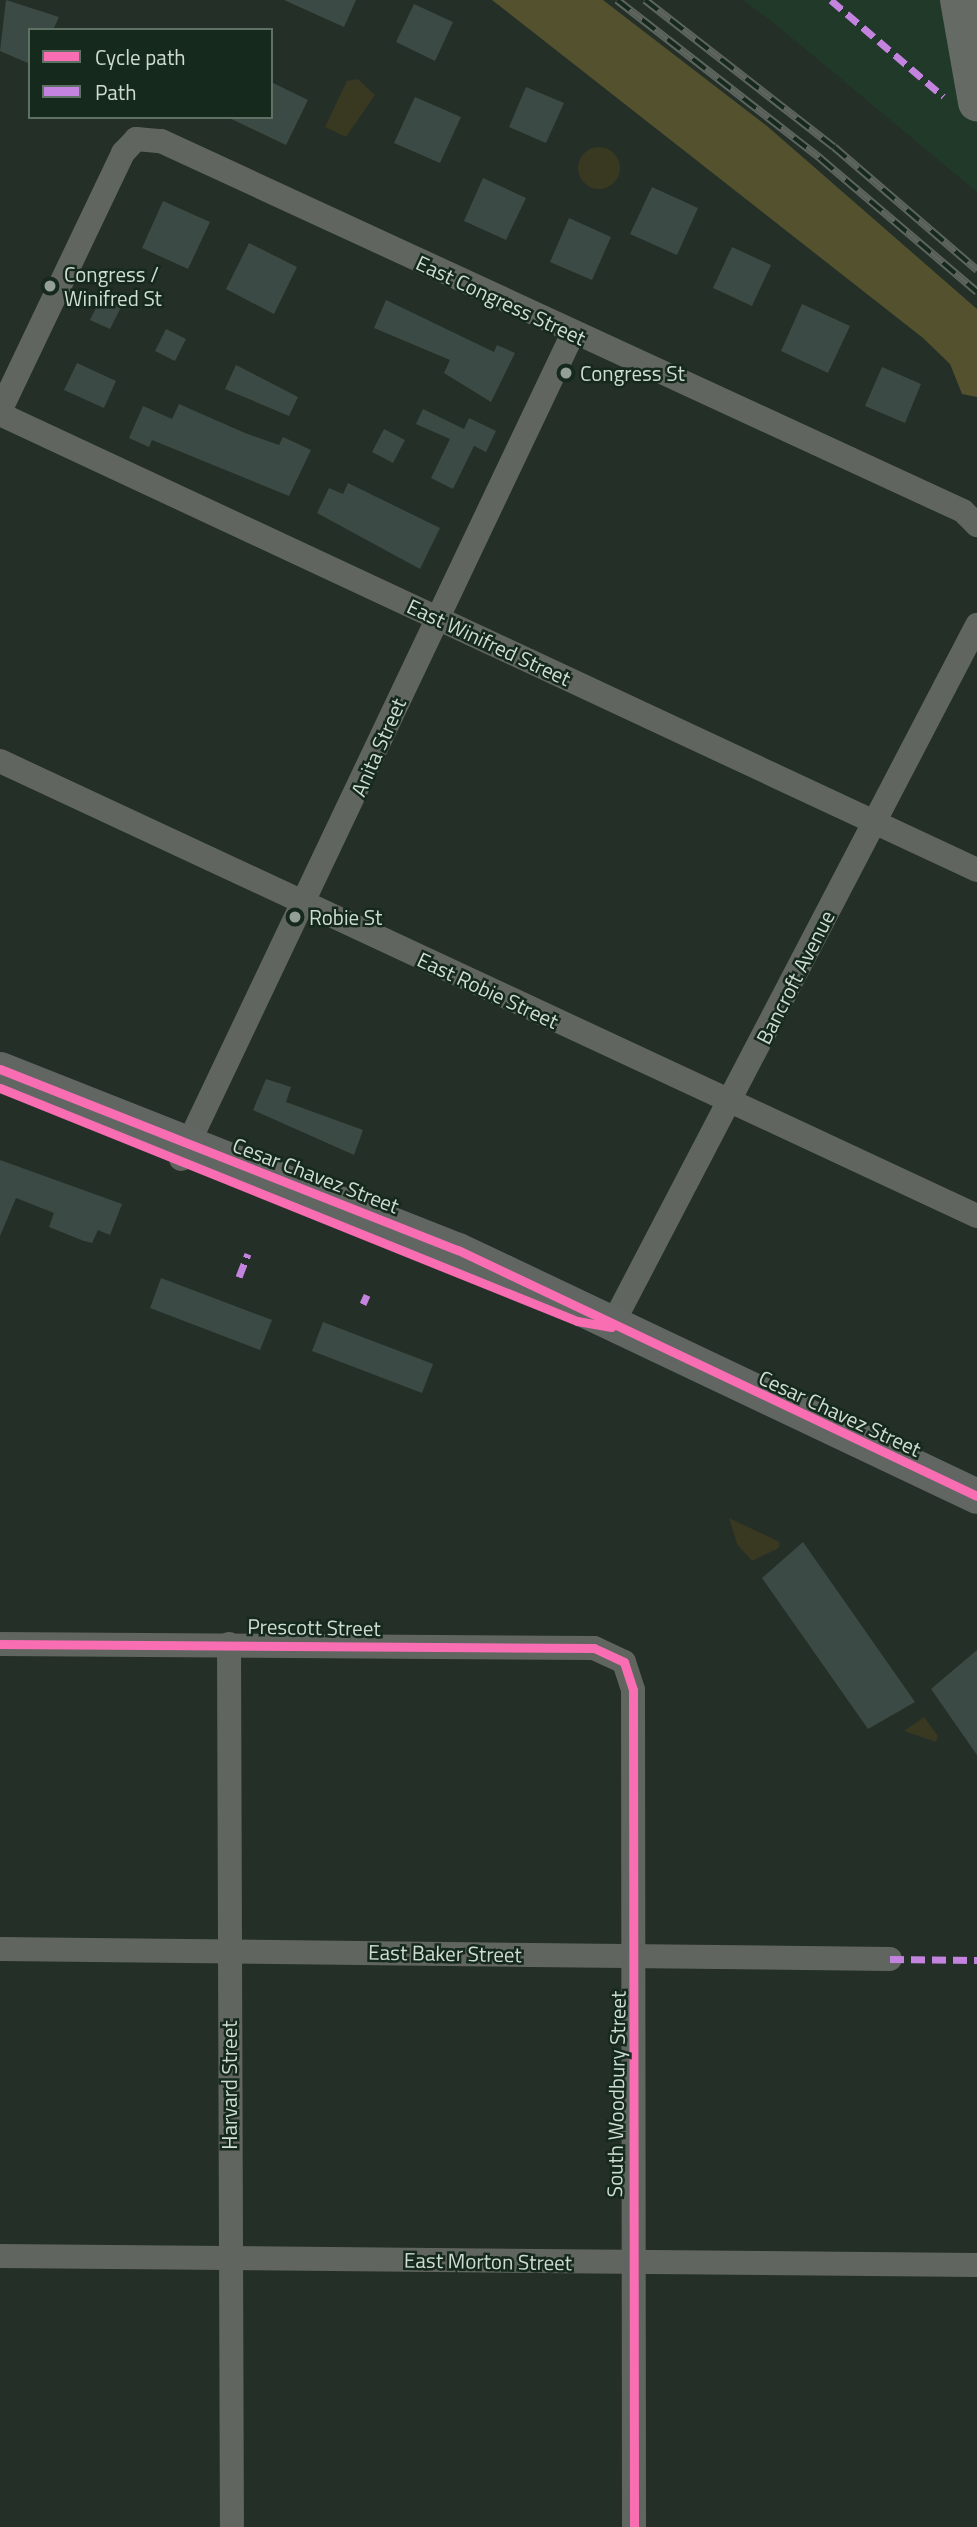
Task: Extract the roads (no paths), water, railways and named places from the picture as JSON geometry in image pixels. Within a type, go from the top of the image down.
[{"type":"highway","points":[[959,0],[977,102]]},
{"type":"main road","name":"Cesar Chavez Street","points":[[0,1069],[184,1152]]},
{"type":"main road","name":"Cesar Chavez Street","points":[[0,1087],[458,1250],[585,1307],[611,1327],[977,1496]]},
{"type":"street","name":"East Congress Street","points":[[0,413],[123,153],[136,139],[161,141],[963,511],[977,525]]},
{"type":"street","name":"Anita Street","points":[[184,1152],[305,905],[434,616],[573,333]]},
{"type":"street","name":"East Winifred Street","points":[[0,413],[874,825],[977,870]]},
{"type":"street","name":"Bancroft Avenue","points":[[611,1327],[731,1104],[977,625]]},
{"type":"street","name":"East Robie Street","points":[[0,761],[731,1104],[977,1216]]},
{"type":"street","name":"Prescott Street","points":[[0,1644],[594,1648],[624,1662]]},
{"type":"street","name":"Harvard Street","points":[[229,1644],[232,2527]]},
{"type":"street","name":"South Woodbury Street","points":[[624,1662],[633,1690],[634,2527]]},
{"type":"street","name":"East Baker Street","points":[[0,1949],[229,1949],[890,1959]]},
{"type":"street","name":"East Morton Street","points":[[0,2256],[977,2265]]},
{"type":"railway","points":[[617,0],[821,159],[977,292]]},
{"type":"railway","points":[[645,0],[834,147],[977,270]]},
{"type":"place","name":"Congress / Winifred St","points":[[50,286]]},
{"type":"place","name":"Congress St","points":[[566,373]]},
{"type":"place","name":"Robie St","points":[[295,917]]}]
